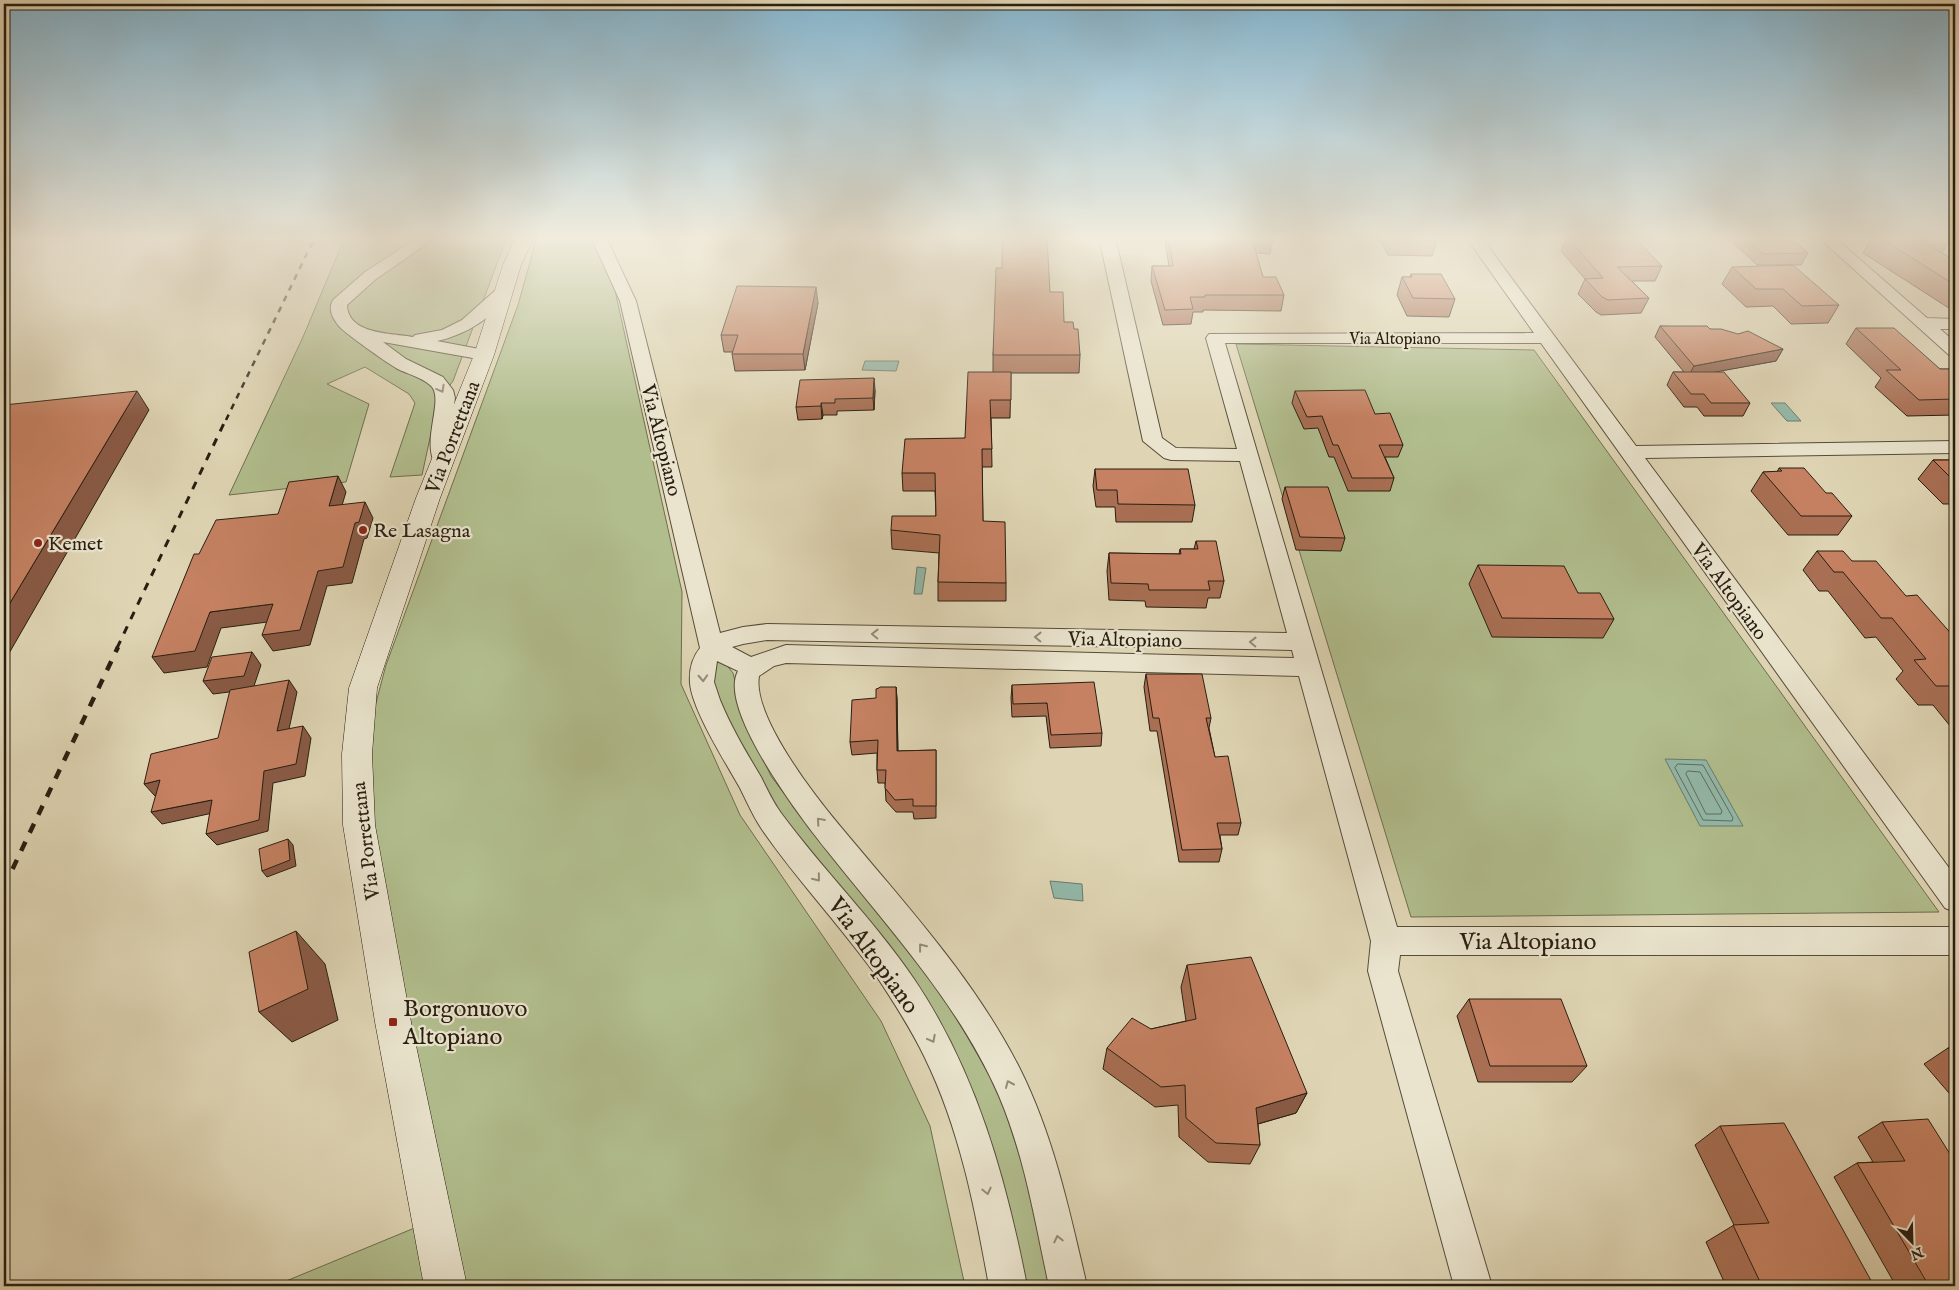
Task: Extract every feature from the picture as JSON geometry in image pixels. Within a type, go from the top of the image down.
[{"type":"main road","name":"Via Porrettana","points":[[445,1286],[393,1022],[359,825],[357,754],[362,688],[428,498],[484,355],[503,297]]},
{"type":"street","points":[[344,297],[339,304],[339,312],[345,323],[400,362],[437,381],[444,390],[446,398],[439,438],[443,461]]},
{"type":"street","points":[[403,341],[430,338],[464,327],[480,316],[498,297]]},
{"type":"street","name":"Via Altopiano","points":[[626,297],[712,648]]},
{"type":"street","points":[[1121,297],[1153,441],[1171,454],[1249,455]]},
{"type":"street","name":"Via Altopiano","points":[[1517,297],[1955,899]]},
{"type":"street","points":[[1894,297],[1955,351]]},
{"type":"street","points":[[1924,323],[1955,324]]},
{"type":"street","points":[[359,333],[484,355]]},
{"type":"street","name":"Via Altopiano","points":[[1546,338],[1215,338],[1386,941],[1955,941]]},
{"type":"street","points":[[400,362],[418,364],[484,355]]},
{"type":"street","points":[[1629,452],[1955,446]]},
{"type":"street","name":"Via Altopiano","points":[[1008,1286],[983,1170],[957,1090],[919,1015],[872,946],[771,820],[731,749],[702,683],[702,668],[712,648],[721,641],[742,634],[767,632],[1305,655]]},
{"type":"street","points":[[712,648],[751,667]]},
{"type":"street","name":"Via Altopiano","points":[[1068,1286],[1041,1169],[1020,1110],[996,1056],[947,979],[801,796],[750,708],[746,686],[751,667],[771,657],[786,654],[1305,655]]},
{"type":"street","points":[[1386,941],[1383,972],[1473,1286]]},
{"type":"shaded area","points":[[320,297],[484,297],[453,381],[438,401],[422,475],[390,477],[415,403],[409,394],[365,367],[327,384],[369,404],[346,482],[229,495]]},
{"type":"shaded area","points":[[520,297],[616,297],[682,592],[681,684],[740,815],[881,1021],[930,1126],[965,1286],[274,1286],[429,1222],[352,793],[386,665]]},
{"type":"shaded area","points":[[1236,344],[1534,350],[1939,912],[1411,917]]},
{"type":"shaded area","points":[[716,662],[725,663],[733,673],[744,718],[771,776],[949,1005],[999,1092],[1029,1185],[1052,1286],[1019,1286],[1012,1244],[985,1141],[734,745],[714,683]]},
{"type":"water","points":[[865,361],[899,361],[896,371],[862,370]]},
{"type":"water","points":[[1771,403],[1785,403],[1801,421],[1787,421]]},
{"type":"water","points":[[917,567],[926,568],[922,594],[914,594]]},
{"type":"water","points":[[1665,759],[1706,760],[1743,826],[1700,826]]},
{"type":"water","points":[[1050,881],[1082,884],[1083,901],[1054,898]]},
{"type":"building","points":[[733,297],[814,297],[803,354],[732,354],[738,335],[721,335]]},
{"type":"building","points":[[995,297],[1063,297],[1064,322],[1073,322],[1074,329],[1078,329],[1080,355],[993,355]]},
{"type":"building","points":[[1161,297],[1190,297],[1193,309],[1165,310]]},
{"type":"building","points":[[1454,297],[1455,299],[1413,298]]},
{"type":"building","points":[[1602,297],[1649,298],[1608,300]]},
{"type":"building","points":[[1792,297],[1830,297],[1839,305],[1802,306]]},
{"type":"building","points":[[1660,326],[1707,326],[1710,329],[1721,329],[1738,334],[1748,331],[1783,349],[1694,366]]},
{"type":"building","points":[[1856,328],[1894,328],[1940,369],[1955,369],[1955,399],[1919,400],[1886,370],[1901,370]]},
{"type":"building","points":[[968,372],[1011,372],[1011,400],[990,400],[992,449],[982,449],[983,521],[1005,522],[1006,583],[938,582],[940,535],[891,530],[892,516],[936,516],[935,473],[902,473],[905,439],[965,438]]},
{"type":"building","points":[[1673,372],[1724,372],[1750,403],[1711,403],[1704,394],[1691,394]]},
{"type":"building","points":[[874,378],[873,398],[835,399],[835,403],[821,403],[821,406],[796,407],[800,380]]},
{"type":"building","points":[[1365,390],[1375,414],[1390,413],[1403,445],[1379,445],[1394,478],[1352,478],[1338,445],[1333,445],[1322,416],[1307,417],[1295,391]]},
{"type":"building","name":"Kemet","points":[[137,391],[4,613],[4,405]]},
{"type":"building","points":[[1933,460],[1955,460],[1955,482]]},
{"type":"building","points":[[1779,468],[1804,468],[1826,493],[1832,493],[1852,516],[1801,516],[1763,472],[1782,471]]},
{"type":"building","points":[[1095,469],[1188,469],[1195,505],[1118,504],[1117,490],[1097,490]]},
{"type":"building","points":[[338,476],[329,506],[365,502],[359,522],[355,523],[343,567],[318,571],[300,630],[262,635],[273,604],[210,612],[195,651],[152,657],[194,554],[199,554],[216,520],[278,514],[289,482]]},
{"type":"building","points":[[1285,487],[1328,487],[1345,538],[1300,537]]},
{"type":"building","points":[[1196,541],[1216,541],[1224,581],[1208,581],[1210,590],[1149,590],[1148,584],[1111,583],[1109,553],[1181,554],[1180,549],[1198,549]]},
{"type":"building","points":[[1817,551],[1843,551],[1852,561],[1876,561],[1906,596],[1917,595],[1955,638],[1955,691],[1951,686],[1936,686],[1914,660],[1926,659],[1892,618],[1881,618],[1843,572],[1834,572]]},
{"type":"building","points":[[1478,565],[1564,566],[1578,593],[1600,593],[1614,619],[1502,618]]},
{"type":"building","points":[[252,652],[244,676],[203,681],[212,657]]},
{"type":"building","points":[[1146,674],[1202,674],[1211,718],[1206,718],[1215,757],[1228,756],[1241,823],[1217,823],[1222,849],[1182,850],[1159,718],[1153,718]]},
{"type":"building","points":[[289,680],[277,731],[303,726],[296,764],[264,771],[259,820],[206,834],[212,800],[151,812],[160,780],[144,784],[151,754],[218,738],[230,690]]},
{"type":"building","points":[[1094,682],[1102,733],[1051,735],[1047,703],[1013,704],[1012,685]]},
{"type":"building","points":[[880,687],[896,687],[897,751],[936,750],[936,806],[913,806],[913,799],[895,800],[885,788],[886,770],[877,770],[878,740],[850,742],[852,700],[876,698],[876,689]]},
{"type":"building","points":[[288,839],[290,860],[262,871],[259,849]]},
{"type":"building","points":[[296,931],[308,989],[259,1012],[249,952]]},
{"type":"building","points":[[1251,957],[1307,1093],[1256,1108],[1260,1145],[1216,1143],[1186,1118],[1185,1085],[1161,1087],[1107,1048],[1132,1018],[1151,1029],[1196,1019],[1187,965]]},
{"type":"building","points":[[1469,999],[1561,999],[1587,1066],[1490,1066]]},
{"type":"building","points":[[1955,1046],[1955,1057],[1948,1048]]},
{"type":"building","points":[[1928,1119],[1955,1162],[1955,1286],[1929,1286],[1857,1163],[1905,1161],[1882,1122]]},
{"type":"building","points":[[1784,1123],[1874,1286],[1762,1286],[1733,1225],[1769,1223],[1720,1126]]},
{"type":"railway","points":[[226,420],[286,297]]},
{"type":"railway","points":[[117,648],[226,419]]},
{"type":"railway","points":[[4,887],[118,647]]},
{"type":"place","name":"Re Lasagna","points":[[363,530]]},
{"type":"place","name":"Kemet","points":[[38,543]]},
{"type":"place","name":"Borgonuovo Altopiano","points":[[393,1022]]}]
